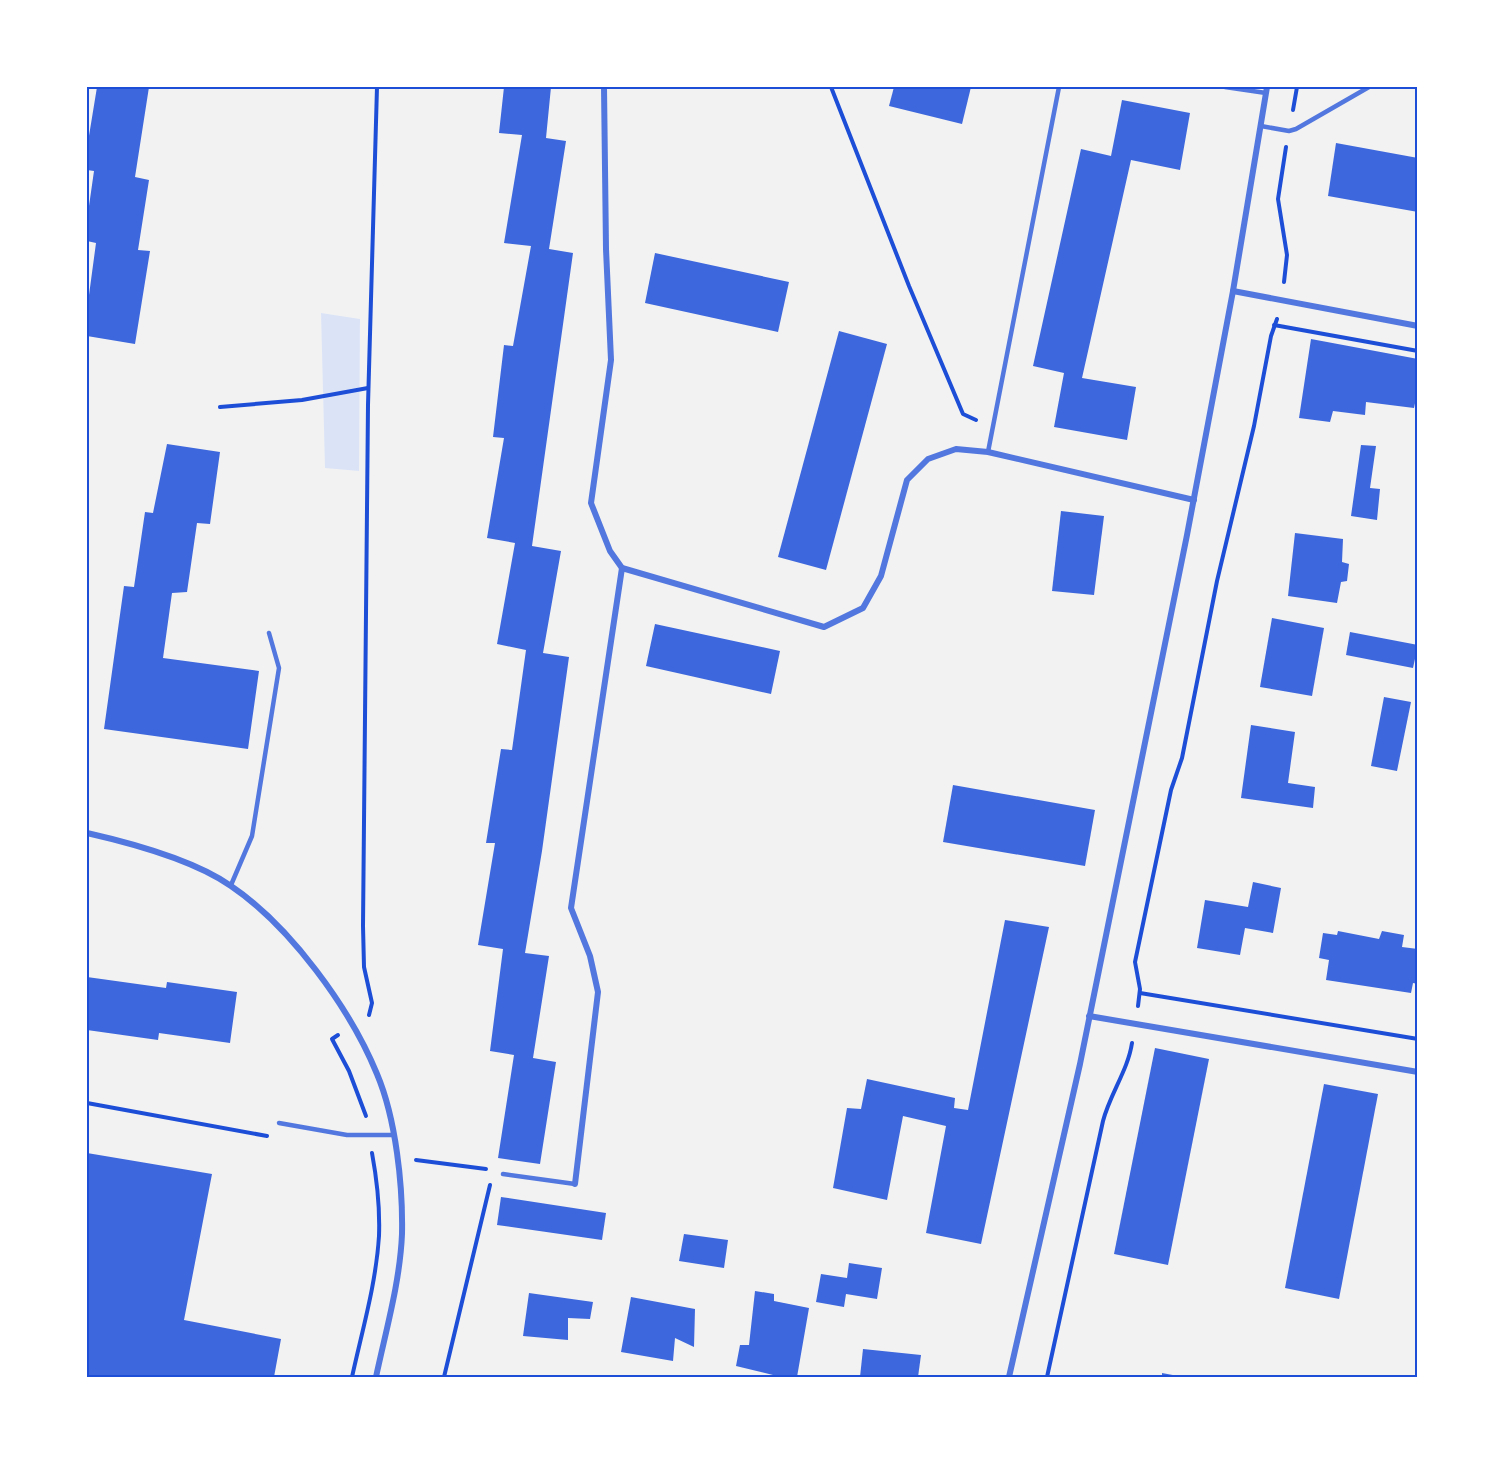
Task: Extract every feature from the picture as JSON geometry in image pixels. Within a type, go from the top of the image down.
[{"type":"street","points":[[604,87],[606,249],[611,360],[591,503],[610,551],[622,568],[824,627],[863,608],[881,576],[908,480],[928,459],[956,448],[988,452],[1194,500]]},
{"type":"street","points":[[1009,1377],[1089,1016],[1194,500],[1267,90]]},
{"type":"street","points":[[1233,291],[1418,326]]},
{"type":"street","points":[[575,1184],[598,992],[590,956],[572,908],[622,568]]},
{"type":"street","points":[[87,833],[136,844],[231,885],[270,918],[310,962],[339,1006],[377,1075],[393,1135],[399,1174],[402,1235],[396,1278],[376,1377]]},
{"type":"street","points":[[1089,1016],[1418,1072]]},
{"type":"lane","points":[[988,452],[1059,87]]},
{"type":"lane","points":[[1225,87],[1267,90]]},
{"type":"lane","points":[[1260,126],[1289,131],[1302,126],[1370,87]]},
{"type":"lane","points":[[231,885],[252,836],[279,668],[269,633]]},
{"type":"lane","points":[[279,1123],[347,1135],[393,1135]]},
{"type":"lane","points":[[503,1174],[575,1184]]},
{"type":"path","points":[[366,1018],[372,1007],[363,953],[368,388],[377,87]]},
{"type":"path","points":[[831,87],[909,286],[963,414],[993,429]]},
{"type":"path","points":[[1284,283],[1287,255],[1278,199],[1297,87]]},
{"type":"path","points":[[1137,1010],[1140,993],[1135,962],[1172,790],[1182,758],[1217,581],[1277,317]]},
{"type":"path","points":[[1274,325],[1418,351]]},
{"type":"path","points":[[220,406],[302,400],[368,388]]},
{"type":"path","points":[[1140,993],[1418,1039]]},
{"type":"path","points":[[339,1035],[332,1039],[349,1071],[367,1119]]},
{"type":"path","points":[[1047,1377],[1103,1120],[1111,1095],[1129,1058],[1133,1038]]},
{"type":"path","points":[[87,1103],[274,1137]]},
{"type":"path","points":[[352,1377],[373,1282],[378,1243],[378,1200],[372,1149]]},
{"type":"path","points":[[367,1154],[373,1157]]},
{"type":"path","points":[[422,1159],[475,1167]]},
{"type":"path","points":[[444,1377],[490,1182]]},
{"type":"shaded area","points":[[321,313],[360,319],[359,471],[325,468]]},
{"type":"building","points":[[97,87],[149,87],[135,177],[149,180],[138,250],[150,251],[135,344],[87,336],[87,310],[96,243],[87,241],[87,220],[94,171],[87,170],[87,148]]},
{"type":"building","points":[[504,87],[551,87],[546,138],[566,141],[549,249],[573,253],[532,546],[561,551],[543,653],[569,657],[542,851],[525,953],[549,956],[533,1058],[556,1062],[540,1164],[498,1158],[514,1055],[490,1051],[503,949],[478,945],[495,843],[486,843],[501,749],[512,750],[526,650],[497,644],[515,543],[487,538],[504,438],[493,437],[504,345],[513,346],[531,246],[504,243],[522,135],[499,133]]},
{"type":"building","points":[[894,87],[971,87],[962,124],[889,106]]},
{"type":"building","points":[[1122,100],[1190,113],[1180,170],[1131,160],[1082,378],[1136,387],[1127,440],[1054,427],[1064,373],[1033,366],[1081,149],[1111,156]]},
{"type":"building","points":[[1336,143],[1418,158],[1418,212],[1328,196]]},
{"type":"building","points":[[655,253],[789,282],[778,332],[645,303]]},
{"type":"building","points":[[839,331],[887,344],[826,570],[778,557]]},
{"type":"building","points":[[1311,339],[1418,359],[1418,389],[1414,408],[1366,402],[1365,415],[1333,411],[1330,422],[1299,418]]},
{"type":"building","points":[[167,444],[220,452],[210,524],[197,523],[187,592],[172,593],[163,658],[259,671],[248,749],[104,729],[124,586],[134,587],[145,512],[153,513]]},
{"type":"building","points":[[1361,445],[1376,446],[1370,488],[1380,489],[1377,520],[1351,516]]},
{"type":"building","points":[[1061,511],[1104,516],[1094,595],[1052,591]]},
{"type":"building","points":[[1295,533],[1343,539],[1342,562],[1349,564],[1347,581],[1341,582],[1337,603],[1288,596]]},
{"type":"building","points":[[1272,618],[1324,628],[1312,696],[1260,687]]},
{"type":"building","points":[[655,624],[780,651],[771,694],[646,666]]},
{"type":"building","points":[[1350,632],[1418,645],[1413,668],[1346,655]]},
{"type":"building","points":[[1384,697],[1411,702],[1397,771],[1371,766]]},
{"type":"building","points":[[1251,725],[1295,732],[1288,783],[1315,787],[1313,808],[1241,798]]},
{"type":"building","points":[[953,785],[1095,810],[1085,866],[943,842]]},
{"type":"building","points":[[1253,882],[1281,888],[1273,933],[1245,928],[1240,955],[1197,948],[1205,900],[1248,907]]},
{"type":"building","points":[[1005,920],[1049,927],[981,1244],[926,1233],[946,1126],[903,1116],[887,1200],[833,1188],[847,1108],[861,1109],[867,1079],[955,1098],[954,1108],[968,1110]]},
{"type":"building","points":[[1338,931],[1379,939],[1382,931],[1404,935],[1402,947],[1418,949],[1418,984],[1413,983],[1411,993],[1326,980],[1329,960],[1319,958],[1323,933],[1337,935]]},
{"type":"building","points":[[87,977],[166,988],[167,982],[237,992],[230,1043],[159,1033],[158,1040],[87,1030]]},
{"type":"building","points":[[1155,1048],[1209,1059],[1168,1265],[1114,1254]]},
{"type":"building","points":[[1324,1084],[1378,1094],[1339,1299],[1285,1288]]},
{"type":"building","points":[[87,1153],[212,1174],[184,1320],[281,1339],[274,1377],[87,1377]]},
{"type":"building","points":[[501,1197],[606,1213],[602,1240],[497,1225]]},
{"type":"building","points":[[684,1234],[728,1240],[724,1268],[679,1261]]},
{"type":"building","points":[[849,1263],[882,1268],[877,1299],[846,1294],[844,1307],[816,1302],[821,1274],[847,1278]]},
{"type":"building","points":[[755,1291],[774,1294],[774,1301],[809,1308],[797,1377],[781,1377],[736,1366],[740,1345],[749,1345]]},
{"type":"building","points":[[529,1293],[593,1302],[590,1319],[568,1318],[568,1340],[523,1336]]},
{"type":"building","points":[[631,1297],[695,1309],[694,1347],[675,1338],[673,1361],[621,1352]]},
{"type":"building","points":[[863,1349],[921,1355],[918,1377],[860,1377]]},
{"type":"building","points":[[1162,1373],[1178,1376],[1178,1377],[1162,1377]]}]
